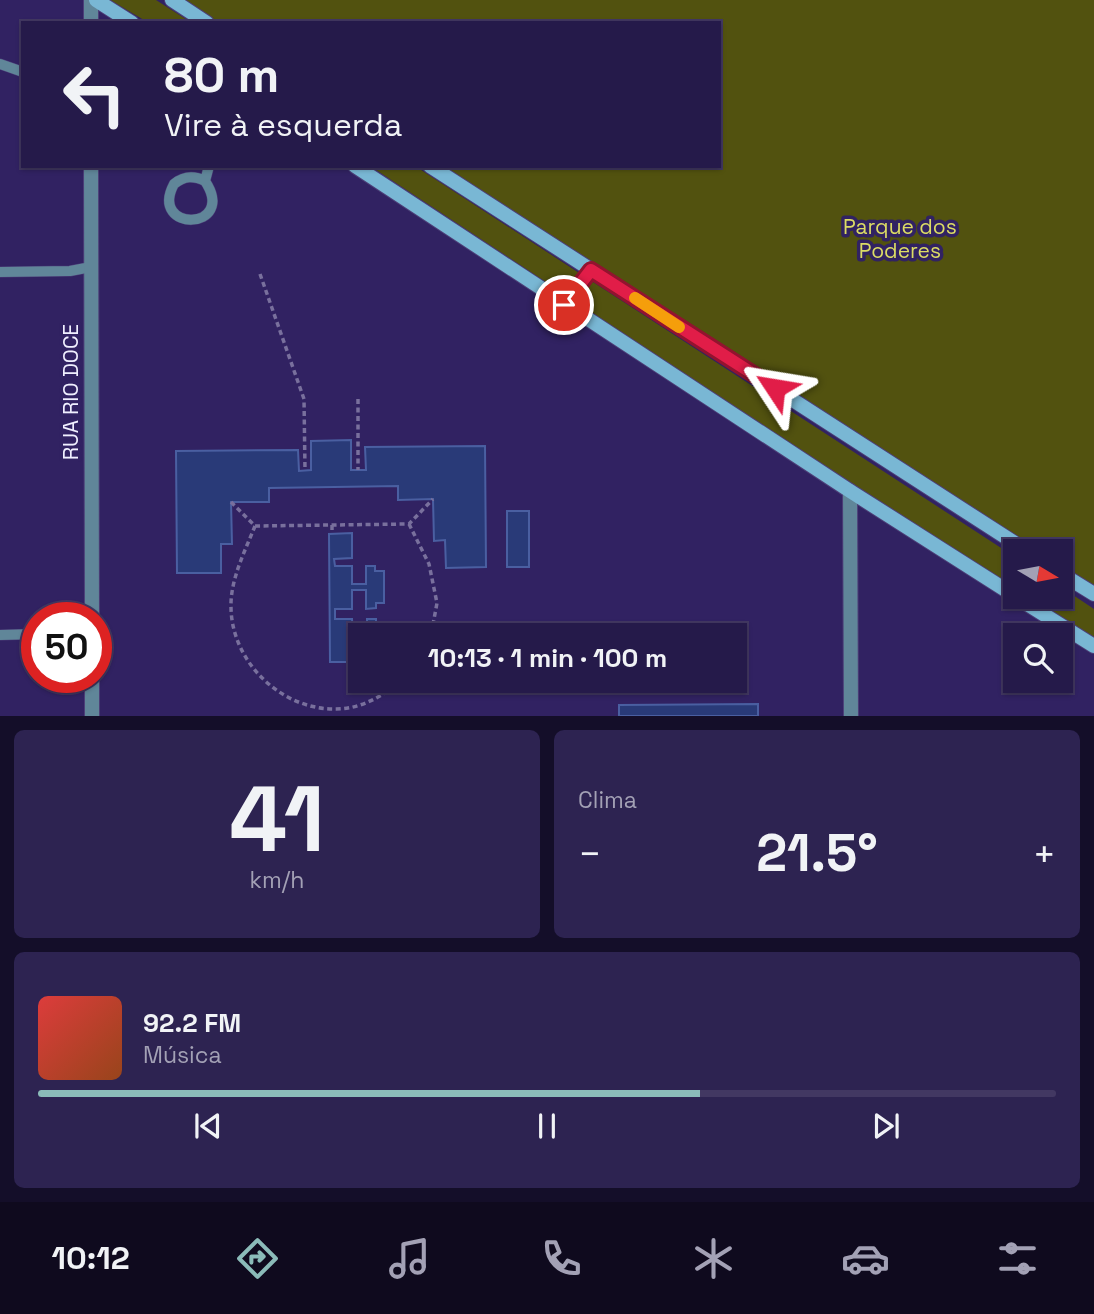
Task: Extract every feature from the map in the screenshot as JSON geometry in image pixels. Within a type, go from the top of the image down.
[{"type":"main road","points":[[94,0],[129,21]]},
{"type":"main road","points":[[172,0],[204,21]]},
{"type":"main road","points":[[358,168],[564,305],[1003,588]]},
{"type":"main road","points":[[433,168],[1008,539]]},
{"type":"main road","points":[[564,305],[591,270]]},
{"type":"main road","points":[[1073,581],[1094,594]]},
{"type":"main road","points":[[1036,609],[1094,646]]},
{"type":"street","points":[[91,21],[94,0]]},
{"type":"street","name":"RUA RIO DOCE","points":[[92,168],[92,602]]},
{"type":"street","points":[[850,491],[850,716]]},
{"type":"street","points":[[92,693],[92,716]]},
{"type":"lane","points":[[0,64],[21,71]]},
{"type":"lane","points":[[205,181],[208,168]]},
{"type":"lane","points":[[190,171],[205,181],[212,192],[208,213],[201,219],[184,220],[171,209],[170,192],[174,184],[190,171]]},
{"type":"lane","points":[[0,272],[70,271],[92,267]]},
{"type":"lane","points":[[0,635],[21,634]]},
{"type":"path","points":[[260,274],[304,399],[305,471]]},
{"type":"path","points":[[358,399],[358,470]]},
{"type":"path","points":[[231,502],[255,526],[409,524],[433,499]]},
{"type":"path","points":[[409,524],[429,564],[437,603],[433,623]]},
{"type":"path","points":[[332,525],[332,533]]},
{"type":"path","points":[[255,526],[238,568],[231,608],[239,647],[263,680],[296,702],[336,709],[375,701],[386,693]]},
{"type":"green space","points":[[110,0],[156,0],[189,21],[146,21]]},
{"type":"green space","name":"Parque dos Poderes","points":[[172,0],[1094,0],[1094,594],[1073,581],[1073,539],[1008,539],[433,168],[721,168],[721,21],[204,21]]},
{"type":"green space","points":[[373,168],[418,168],[1003,549],[1003,582]]},
{"type":"green space","points":[[1073,595],[1094,609],[1094,640],[1073,627],[1073,623],[1067,623],[1045,609],[1073,609]]},
{"type":"building","points":[[351,440],[351,470],[366,470],[365,447],[485,446],[486,567],[446,568],[445,540],[434,541],[433,499],[398,500],[398,486],[269,488],[269,502],[231,502],[232,544],[221,544],[221,573],[177,573],[176,451],[298,450],[299,471],[311,470],[311,441]]},
{"type":"building","points":[[507,511],[529,511],[529,567],[507,567]]},
{"type":"building","points":[[352,533],[352,558],[334,559],[335,566],[352,566],[352,584],[366,584],[366,566],[375,566],[375,571],[384,571],[384,603],[376,603],[376,608],[366,609],[366,590],[352,590],[352,609],[335,609],[335,619],[352,619],[352,623],[348,623],[348,662],[330,662],[329,534]]},
{"type":"building","points":[[367,619],[376,619],[376,623],[367,623]]},
{"type":"building","points":[[758,704],[758,716],[619,716],[619,705]]},
{"type":"slow traffic","points":[[635,298],[679,327]]},
{"type":"route","points":[[564,305],[591,270],[775,388]]}]
